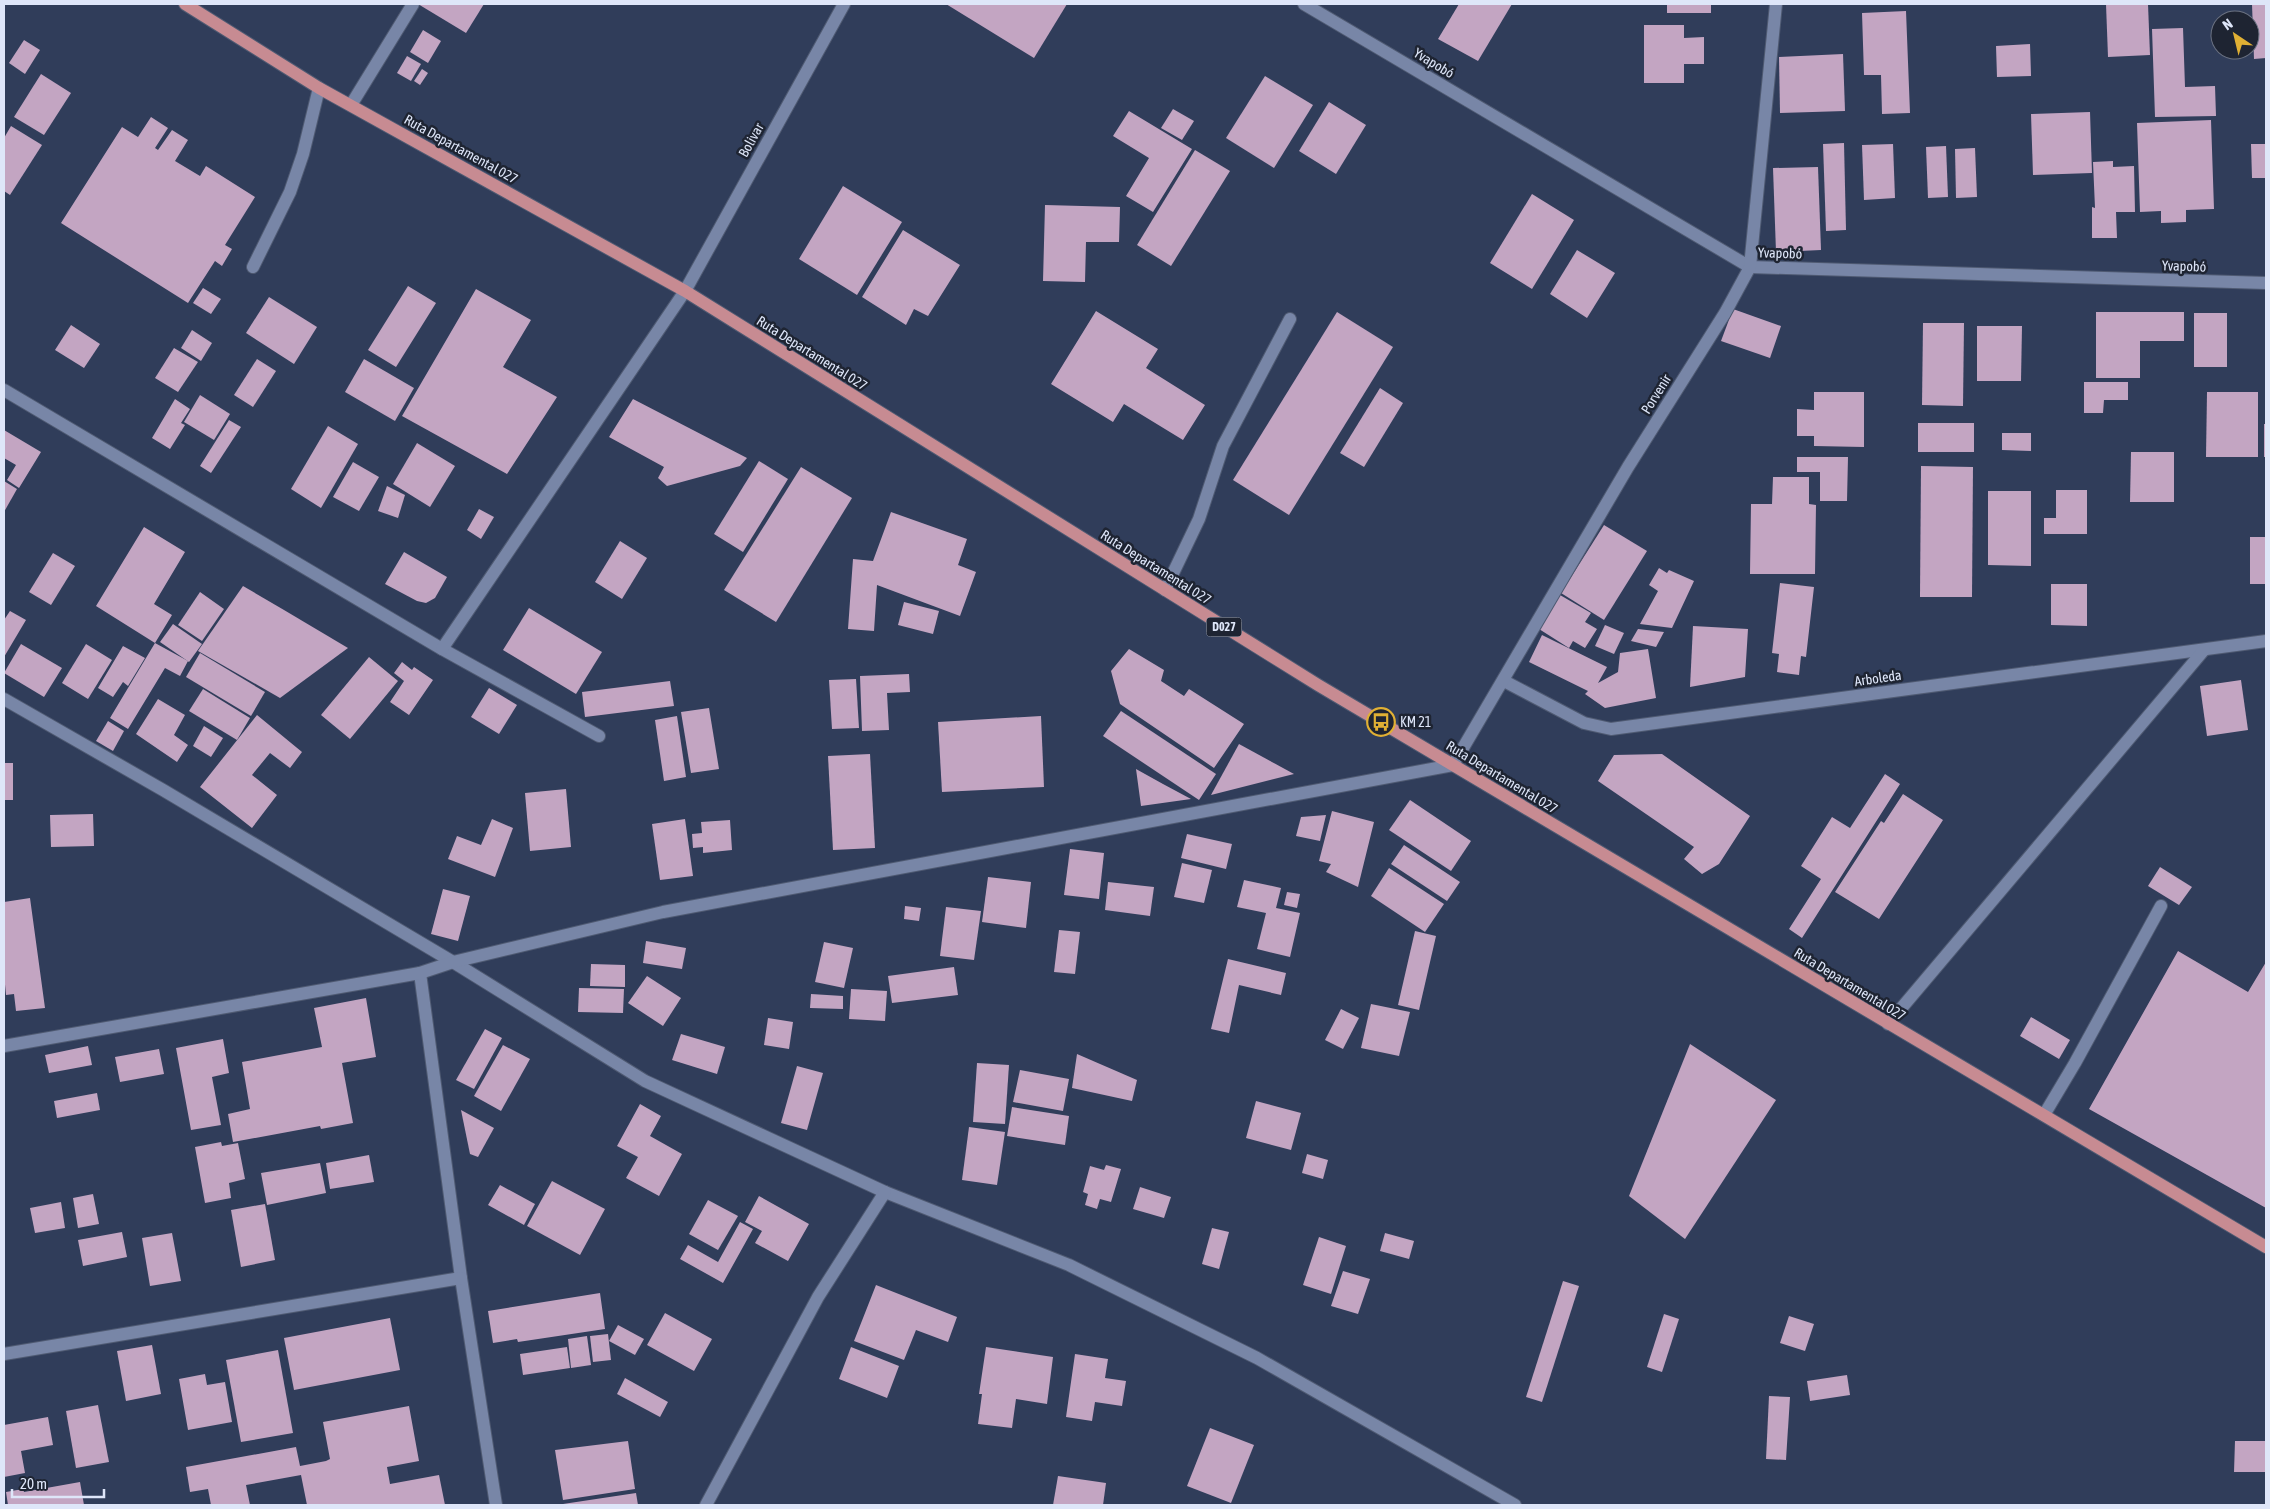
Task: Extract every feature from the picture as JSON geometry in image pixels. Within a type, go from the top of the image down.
[{"type":"main road","name":"Ruta Departamental 027","points":[[185,4],[318,88],[685,291],[1165,590],[1453,765],[2266,1247]]},
{"type":"street","points":[[351,105],[413,4]]},
{"type":"street","name":"Bolivar","points":[[442,649],[685,291],[844,4]]},
{"type":"street","name":"Yvapobó","points":[[1304,4],[1750,267],[2266,284]]},
{"type":"street","name":"Porvenir","points":[[1453,765],[1628,467],[1725,313],[1750,267],[1776,4]]},
{"type":"street","points":[[253,267],[290,192],[303,154],[318,88]]},
{"type":"street","points":[[1165,590],[1199,519],[1223,446],[1290,319]]},
{"type":"street","points":[[4,390],[442,649],[599,736]]},
{"type":"street","name":"Arboleda","points":[[1504,681],[1584,723],[1611,729],[2266,641]]},
{"type":"street","points":[[1888,1024],[2204,650]]},
{"type":"street","points":[[4,699],[163,790],[453,962],[645,1081],[885,1192],[1069,1265],[1257,1358],[1515,1505]]},
{"type":"street","points":[[4,1046],[420,973],[453,962],[663,912],[1453,765]]},
{"type":"street","points":[[2044,1115],[2161,906]]},
{"type":"street","points":[[420,973],[461,1278],[496,1505]]},
{"type":"street","points":[[706,1505],[818,1297],[885,1192]]},
{"type":"street","points":[[4,1354],[461,1278]]},
{"type":"building","points":[[418,4],[484,4],[466,33]]},
{"type":"building","points":[[946,4],[1067,4],[1034,58]]},
{"type":"building","points":[[1459,4],[1512,4],[1478,61],[1438,39]]},
{"type":"building","points":[[1667,4],[1711,4],[1711,13],[1667,13]]},
{"type":"building","points":[[2106,4],[2148,4],[2150,55],[2108,57]]},
{"type":"building","points":[[2252,4],[2266,4],[2266,58],[2260,58],[2260,10],[2252,10]]},
{"type":"building","points":[[1906,11],[1910,113],[1882,114],[1881,75],[1864,75],[1862,13]]},
{"type":"building","points":[[1644,25],[1684,25],[1684,38],[1704,37],[1704,64],[1684,64],[1684,83],[1644,83]]},
{"type":"building","points":[[2183,28],[2185,87],[2215,86],[2216,116],[2155,117],[2152,29]]},
{"type":"building","points":[[423,30],[441,41],[428,63],[410,52]]},
{"type":"building","points":[[24,40],[40,50],[25,74],[9,63]]},
{"type":"building","points":[[2030,44],[2031,76],[1997,77],[1996,46]]},
{"type":"building","points":[[1843,54],[1845,111],[1780,113],[1779,57]]},
{"type":"building","points":[[407,56],[421,64],[411,81],[397,73]]},
{"type":"building","points":[[422,69],[428,73],[420,85],[414,81]]},
{"type":"building","points":[[41,74],[71,93],[44,135],[14,117]]},
{"type":"building","points":[[1265,76],[1313,105],[1274,168],[1226,138]]},
{"type":"building","points":[[1329,102],[1366,125],[1336,174],[1299,151]]},
{"type":"building","points":[[1173,109],[1194,121],[1182,140],[1161,128]]},
{"type":"building","points":[[1129,111],[1192,149],[1153,212],[1126,196],[1149,158],[1113,136]]},
{"type":"building","points":[[2090,112],[2092,173],[2033,175],[2031,114]]},
{"type":"building","points":[[151,117],[168,128],[155,148],[158,150],[172,130],[188,140],[175,161],[200,176],[206,166],[255,197],[225,245],[232,249],[222,266],[215,261],[188,303],[61,223],[122,127],[138,137]]},
{"type":"building","points":[[2211,120],[2214,209],[2186,210],[2186,222],[2161,223],[2161,211],[2140,212],[2137,123]]},
{"type":"building","points":[[11,126],[42,145],[10,195],[4,191],[4,138]]},
{"type":"building","points":[[1844,143],[1846,230],[1826,231],[1823,144]]},
{"type":"building","points":[[1893,144],[1895,198],[1864,200],[1862,145]]},
{"type":"building","points":[[2251,144],[2266,144],[2266,178],[2252,178]]},
{"type":"building","points":[[1946,146],[1948,197],[1928,198],[1926,147]]},
{"type":"building","points":[[1975,148],[1977,197],[1956,198],[1955,149]]},
{"type":"building","points":[[1195,150],[1230,171],[1171,266],[1137,245]]},
{"type":"building","points":[[2113,161],[2113,167],[2134,166],[2135,212],[2116,212],[2117,238],[2092,238],[2092,207],[2095,208],[2093,162]]},
{"type":"building","points":[[1818,167],[1821,250],[1776,252],[1773,168]]},
{"type":"building","points":[[843,186],[902,222],[857,295],[799,259]]},
{"type":"building","points":[[1532,194],[1574,220],[1532,289],[1490,263]]},
{"type":"building","points":[[1045,205],[1120,207],[1119,242],[1086,242],[1085,282],[1043,281]]},
{"type":"building","points":[[903,230],[960,265],[928,316],[914,309],[906,325],[862,297]]},
{"type":"building","points":[[1577,250],[1615,273],[1587,318],[1550,294]]},
{"type":"building","points":[[408,286],[436,303],[396,367],[368,350]]},
{"type":"building","points":[[203,288],[221,299],[211,314],[193,303]]},
{"type":"building","points":[[476,289],[531,320],[503,367],[557,397],[507,474],[402,416]]},
{"type":"building","points":[[269,297],[317,327],[294,364],[246,333]]},
{"type":"building","points":[[1733,309],[1781,326],[1770,358],[1721,341]]},
{"type":"building","points":[[1096,311],[1158,349],[1146,368],[1205,405],[1183,440],[1124,404],[1113,422],[1051,384]]},
{"type":"building","points":[[1337,312],[1393,347],[1289,515],[1233,480]]},
{"type":"building","points":[[2096,312],[2184,312],[2184,341],[2140,341],[2140,378],[2096,378]]},
{"type":"building","points":[[2194,313],[2227,313],[2227,367],[2194,367]]},
{"type":"building","points":[[1923,323],[1964,323],[1963,406],[1922,405]]},
{"type":"building","points":[[71,325],[100,344],[84,368],[55,350]]},
{"type":"building","points":[[1977,326],[2022,326],[2021,381],[1977,381]]},
{"type":"building","points":[[192,330],[212,343],[201,361],[181,348]]},
{"type":"building","points":[[174,348],[198,362],[178,392],[155,378]]},
{"type":"building","points":[[257,359],[276,371],[253,407],[234,395]]},
{"type":"building","points":[[364,359],[414,388],[395,421],[345,392]]},
{"type":"building","points":[[2084,382],[2128,382],[2128,400],[2104,400],[2103,413],[2084,413]]},
{"type":"building","points":[[1380,388],[1403,403],[1364,467],[1340,453]]},
{"type":"building","points":[[1814,392],[1864,392],[1864,447],[1814,446],[1814,436],[1797,436],[1797,409],[1814,410]]},
{"type":"building","points":[[2207,392],[2258,392],[2258,457],[2206,457]]},
{"type":"building","points":[[200,395],[230,414],[214,440],[184,422]]},
{"type":"building","points":[[175,399],[190,409],[181,423],[185,425],[170,449],[152,438]]},
{"type":"building","points":[[633,399],[747,458],[740,466],[667,486],[658,478],[664,467],[609,437]]},
{"type":"building","points":[[229,420],[241,427],[211,473],[200,466]]},
{"type":"building","points":[[1918,423],[1974,423],[1974,452],[1918,452]]},
{"type":"building","points":[[2264,424],[2266,424],[2266,457],[2264,457]]},
{"type":"building","points":[[328,426],[358,444],[321,508],[291,489]]},
{"type":"building","points":[[4,430],[41,452],[19,488],[7,480],[16,465],[4,458]]},
{"type":"building","points":[[2002,433],[2031,433],[2031,451],[2002,450]]},
{"type":"building","points":[[417,443],[455,466],[430,507],[393,484]]},
{"type":"building","points":[[2131,452],[2174,452],[2174,502],[2130,502]]},
{"type":"building","points":[[1797,457],[1848,457],[1847,501],[1820,501],[1820,472],[1797,472]]},
{"type":"building","points":[[759,461],[788,479],[743,552],[714,534]]},
{"type":"building","points":[[353,462],[379,477],[359,511],[333,497]]},
{"type":"building","points":[[1921,466],[1973,467],[1972,597],[1920,597]]},
{"type":"building","points":[[801,467],[852,498],[776,622],[724,590]]},
{"type":"building","points":[[1773,477],[1809,477],[1809,504],[1816,505],[1815,574],[1750,574],[1751,504],[1772,504]]},
{"type":"building","points":[[4,481],[17,489],[4,512]]},
{"type":"building","points":[[387,486],[405,495],[398,518],[378,511]]},
{"type":"building","points":[[2056,490],[2087,490],[2087,534],[2044,534],[2044,518],[2056,518]]},
{"type":"building","points":[[1988,491],[2031,491],[2031,566],[1988,565]]},
{"type":"building","points":[[479,509],[494,517],[481,539],[467,530]]},
{"type":"building","points":[[891,512],[967,539],[958,565],[976,572],[960,616],[877,585],[874,631],[848,629],[853,559],[873,561]]},
{"type":"building","points":[[1604,525],[1647,551],[1604,620],[1561,593]]},
{"type":"building","points":[[144,527],[185,552],[154,604],[172,615],[155,643],[96,606]]},
{"type":"building","points":[[2250,537],[2266,537],[2266,584],[2250,584]]},
{"type":"building","points":[[620,541],[647,558],[622,599],[595,582]]},
{"type":"building","points":[[404,552],[447,577],[435,598],[426,603],[417,601],[385,584]]},
{"type":"building","points":[[53,553],[75,566],[51,605],[29,592]]},
{"type":"building","points":[[1659,568],[1667,573],[1669,570],[1694,581],[1672,628],[1640,624],[1658,591],[1649,585]]},
{"type":"building","points":[[1780,583],[1814,587],[1806,657],[1801,656],[1799,675],[1777,672],[1779,654],[1772,653]]},
{"type":"building","points":[[2051,584],[2087,584],[2087,626],[2051,625]]},
{"type":"building","points":[[243,586],[348,648],[280,698],[198,651]]},
{"type":"building","points":[[200,592],[224,609],[202,641],[178,625]]},
{"type":"building","points":[[1560,595],[1591,613],[1585,622],[1597,629],[1585,648],[1573,641],[1569,648],[1539,629]]},
{"type":"building","points":[[904,602],[939,611],[933,634],[898,625]]},
{"type":"building","points":[[529,608],[602,652],[576,694],[503,650]]},
{"type":"building","points":[[10,611],[26,620],[4,657],[4,620]]},
{"type":"building","points":[[173,624],[202,644],[189,662],[160,642]]},
{"type":"building","points":[[1605,625],[1624,633],[1614,654],[1595,646]]},
{"type":"building","points":[[1693,626],[1748,629],[1745,677],[1690,687]]},
{"type":"building","points":[[1638,629],[1664,632],[1656,647],[1631,641]]},
{"type":"building","points":[[1542,635],[1607,667],[1598,683],[1618,672],[1620,653],[1648,649],[1656,698],[1605,708],[1585,694],[1588,691],[1529,662]]},
{"type":"building","points":[[155,643],[188,661],[180,676],[165,668],[128,729],[110,718]]},
{"type":"building","points":[[21,644],[62,668],[44,697],[4,673]]},
{"type":"building","points":[[86,644],[112,660],[88,699],[62,683]]},
{"type":"building","points":[[123,646],[145,658],[128,686],[123,682],[113,697],[98,688]]},
{"type":"building","points":[[1129,649],[1164,670],[1161,681],[1184,696],[1189,689],[1244,724],[1214,768],[1120,704],[1111,671]]},
{"type":"building","points":[[200,653],[265,692],[251,716],[186,677]]},
{"type":"building","points":[[369,657],[398,681],[350,739],[321,715]]},
{"type":"building","points":[[402,662],[412,670],[414,667],[433,680],[409,715],[390,702],[404,681],[394,673]]},
{"type":"building","points":[[909,674],[910,692],[887,693],[889,730],[862,731],[860,676]]},
{"type":"building","points":[[856,679],[859,728],[832,729],[829,680]]},
{"type":"building","points":[[2241,680],[2248,730],[2207,736],[2200,686]]},
{"type":"building","points":[[670,681],[674,706],[585,717],[582,692]]},
{"type":"building","points":[[489,688],[517,705],[499,734],[471,717]]},
{"type":"building","points":[[203,689],[250,718],[237,740],[189,711]]},
{"type":"building","points":[[158,699],[185,715],[174,735],[188,745],[177,762],[136,734]]},
{"type":"building","points":[[709,708],[719,769],[691,773],[681,712]]},
{"type":"building","points":[[1121,711],[1216,774],[1199,800],[1103,736]]},
{"type":"building","points":[[257,715],[302,752],[290,768],[270,753],[252,775],[277,795],[252,828],[200,787]]},
{"type":"building","points":[[677,716],[686,777],[664,781],[655,720]]},
{"type":"building","points":[[1041,716],[1044,787],[942,792],[938,722]]},
{"type":"building","points":[[108,721],[124,731],[113,751],[96,741]]},
{"type":"building","points":[[204,726],[223,738],[211,757],[193,746]]},
{"type":"building","points":[[1239,744],[1294,774],[1211,795]]},
{"type":"building","points":[[870,754],[875,848],[833,850],[828,756]]},
{"type":"building","points":[[1662,754],[1750,816],[1719,864],[1702,874],[1684,859],[1694,847],[1598,781],[1614,755]]},
{"type":"building","points":[[4,763],[13,763],[13,800],[4,800]]},
{"type":"building","points":[[1136,769],[1163,784],[1191,799],[1141,806]]},
{"type":"building","points":[[1885,774],[1900,784],[1802,938],[1789,929],[1821,879],[1801,866],[1832,817],[1850,828]]},
{"type":"building","points":[[566,789],[571,847],[530,851],[525,793]]},
{"type":"building","points":[[1903,794],[1943,820],[1879,919],[1835,892],[1881,821],[1884,823]]},
{"type":"building","points":[[1410,800],[1471,841],[1451,871],[1389,830]]},
{"type":"building","points":[[1332,811],[1374,822],[1358,887],[1326,872],[1331,864],[1319,861]]},
{"type":"building","points":[[93,814],[94,846],[51,847],[50,815]]},
{"type":"building","points":[[1326,815],[1320,841],[1296,836],[1301,817]]},
{"type":"building","points":[[492,819],[513,828],[495,877],[448,859],[457,836],[481,845]]},
{"type":"building","points":[[685,819],[693,876],[660,880],[652,824]]},
{"type":"building","points":[[730,820],[732,850],[703,853],[703,847],[693,848],[692,834],[702,833],[701,822]]},
{"type":"building","points":[[1187,834],[1232,844],[1226,869],[1181,858]]},
{"type":"building","points":[[1404,845],[1460,882],[1447,901],[1391,864]]},
{"type":"building","points":[[1070,849],[1104,853],[1099,899],[1064,895]]},
{"type":"building","points":[[1182,863],[1212,870],[1204,903],[1174,897]]},
{"type":"building","points":[[2160,867],[2192,887],[2179,905],[2148,886]]},
{"type":"building","points":[[1389,868],[1444,904],[1425,932],[1371,896]]},
{"type":"building","points":[[988,877],[1031,882],[1026,928],[982,922]]},
{"type":"building","points":[[1244,880],[1281,888],[1276,908],[1300,913],[1290,957],[1257,949],[1266,913],[1237,907]]},
{"type":"building","points":[[1108,882],[1154,887],[1150,916],[1105,910]]},
{"type":"building","points":[[443,889],[470,896],[458,941],[431,934]]},
{"type":"building","points":[[1287,892],[1300,894],[1297,908],[1284,905]]},
{"type":"building","points":[[30,898],[45,1008],[16,1011],[14,994],[6,995],[4,974],[4,902]]},
{"type":"building","points":[[905,906],[921,908],[919,921],[904,919]]},
{"type":"building","points":[[946,907],[981,911],[974,960],[940,956]]},
{"type":"building","points":[[1059,930],[1080,932],[1075,974],[1054,972]]},
{"type":"building","points":[[1415,931],[1436,936],[1419,1010],[1398,1005]]},
{"type":"building","points":[[646,941],[686,948],[682,969],[643,963]]},
{"type":"building","points":[[824,942],[853,948],[844,988],[815,982]]},
{"type":"building","points":[[2178,951],[2248,992],[2266,962],[2266,1208],[2089,1109]]},
{"type":"building","points":[[1228,959],[1286,973],[1281,995],[1239,985],[1229,1033],[1211,1029]]},
{"type":"building","points":[[591,964],[625,965],[625,987],[590,986]]},
{"type":"building","points":[[954,967],[958,995],[892,1003],[888,976]]},
{"type":"building","points":[[647,976],[681,998],[663,1026],[628,1003]]},
{"type":"building","points":[[579,988],[624,989],[623,1013],[578,1012]]},
{"type":"building","points":[[851,989],[887,991],[885,1021],[849,1019]]},
{"type":"building","points":[[811,994],[843,996],[843,1009],[810,1008]]},
{"type":"building","points":[[366,998],[376,1057],[342,1063],[353,1123],[321,1129],[320,1126],[233,1142],[228,1114],[250,1109],[242,1062],[322,1047],[314,1008]]},
{"type":"building","points":[[1371,1004],[1410,1012],[1399,1056],[1361,1048]]},
{"type":"building","points":[[1341,1009],[1359,1018],[1343,1049],[1325,1040]]},
{"type":"building","points":[[2031,1017],[2070,1040],[2059,1059],[2020,1036]]},
{"type":"building","points":[[768,1018],[793,1022],[789,1049],[764,1045]]},
{"type":"building","points":[[485,1029],[502,1038],[474,1089],[456,1080]]},
{"type":"building","points":[[681,1034],[725,1047],[717,1074],[672,1060]]},
{"type":"building","points":[[223,1039],[229,1073],[212,1077],[221,1125],[191,1130],[176,1048]]},
{"type":"building","points":[[1690,1044],[1776,1100],[1685,1239],[1629,1196]]},
{"type":"building","points":[[503,1045],[530,1059],[501,1111],[474,1096]]},
{"type":"building","points":[[88,1046],[92,1065],[49,1073],[45,1055]]},
{"type":"building","points":[[159,1049],[164,1074],[120,1082],[115,1057]]},
{"type":"building","points":[[1077,1054],[1137,1080],[1132,1101],[1072,1088]]},
{"type":"building","points":[[977,1063],[1009,1065],[1005,1124],[973,1122]]},
{"type":"building","points":[[797,1066],[823,1073],[807,1130],[781,1123]]},
{"type":"building","points":[[1020,1070],[1069,1079],[1063,1111],[1013,1102]]},
{"type":"building","points":[[97,1093],[100,1110],[57,1118],[54,1101]]},
{"type":"building","points":[[1256,1101],[1301,1113],[1291,1150],[1246,1138]]},
{"type":"building","points":[[640,1104],[661,1116],[650,1136],[682,1154],[659,1196],[626,1178],[638,1157],[617,1146]]},
{"type":"building","points":[[1012,1107],[1069,1116],[1065,1145],[1007,1136]]},
{"type":"building","points":[[461,1110],[494,1128],[478,1157],[470,1154]]},
{"type":"building","points":[[969,1127],[1005,1132],[997,1185],[962,1180]]},
{"type":"building","points":[[221,1142],[222,1146],[238,1143],[245,1179],[229,1183],[231,1198],[205,1203],[195,1147]]},
{"type":"building","points":[[1307,1154],[1328,1160],[1323,1179],[1302,1173]]},
{"type":"building","points":[[369,1155],[374,1182],[330,1189],[326,1163]]},
{"type":"building","points":[[320,1163],[326,1193],[267,1205],[261,1173]]},
{"type":"building","points":[[1106,1165],[1121,1169],[1111,1202],[1100,1199],[1097,1209],[1085,1205],[1088,1194],[1083,1192],[1090,1166],[1104,1170]]},
{"type":"building","points":[[552,1181],[605,1209],[580,1255],[527,1226]]},
{"type":"building","points":[[500,1185],[535,1204],[524,1225],[488,1205]]},
{"type":"building","points":[[1140,1187],[1171,1197],[1164,1218],[1133,1209]]},
{"type":"building","points":[[93,1194],[99,1224],[78,1228],[73,1198]]},
{"type":"building","points":[[759,1196],[809,1224],[788,1261],[755,1243],[762,1231],[745,1222]]},
{"type":"building","points":[[708,1200],[738,1216],[718,1250],[689,1234]]},
{"type":"building","points":[[61,1202],[65,1228],[35,1233],[30,1208]]},
{"type":"building","points":[[265,1204],[275,1260],[241,1267],[231,1210]]},
{"type":"building","points":[[740,1222],[753,1229],[723,1283],[680,1259],[688,1245],[718,1262]]},
{"type":"building","points":[[1212,1228],[1229,1232],[1219,1269],[1202,1264]]},
{"type":"building","points":[[122,1232],[127,1257],[83,1266],[78,1240]]},
{"type":"building","points":[[172,1233],[181,1281],[150,1286],[142,1238]]},
{"type":"building","points":[[1385,1233],[1414,1241],[1409,1259],[1380,1251]]},
{"type":"building","points":[[1319,1237],[1346,1246],[1331,1294],[1303,1285]]},
{"type":"building","points":[[1343,1271],[1370,1279],[1358,1314],[1331,1306]]},
{"type":"building","points":[[1563,1281],[1579,1286],[1542,1402],[1526,1397]]},
{"type":"building","points":[[876,1285],[957,1317],[948,1342],[916,1330],[904,1360],[854,1341]]},
{"type":"building","points":[[600,1293],[605,1329],[518,1342],[517,1339],[493,1343],[488,1311]]},
{"type":"building","points":[[665,1313],[712,1339],[694,1371],[647,1345]]},
{"type":"building","points":[[1664,1314],[1679,1319],[1662,1372],[1647,1367]]},
{"type":"building","points":[[1789,1316],[1814,1324],[1805,1351],[1780,1343]]},
{"type":"building","points":[[390,1318],[400,1370],[294,1390],[284,1338]]},
{"type":"building","points":[[618,1325],[644,1339],[635,1355],[609,1341]]},
{"type":"building","points":[[608,1334],[611,1360],[593,1362],[590,1336]]},
{"type":"building","points":[[587,1336],[591,1365],[571,1368],[568,1339]]},
{"type":"building","points":[[152,1345],[161,1394],[126,1401],[117,1351]]},
{"type":"building","points":[[567,1347],[570,1368],[523,1375],[520,1354]]},
{"type":"building","points":[[851,1347],[899,1366],[887,1398],[839,1379]]},
{"type":"building","points":[[986,1347],[1053,1357],[1047,1404],[1016,1399],[1012,1428],[978,1424],[982,1394],[979,1394]]},
{"type":"building","points":[[278,1350],[293,1433],[241,1442],[226,1360]]},
{"type":"building","points":[[1075,1354],[1108,1359],[1105,1378],[1126,1381],[1122,1406],[1095,1402],[1092,1421],[1066,1417]]},
{"type":"building","points":[[205,1374],[207,1385],[225,1382],[232,1422],[188,1430],[179,1379]]},
{"type":"building","points":[[1847,1375],[1850,1395],[1810,1401],[1807,1381]]},
{"type":"building","points":[[625,1378],[668,1402],[660,1417],[617,1394]]},
{"type":"building","points":[[1769,1396],[1790,1397],[1786,1460],[1766,1459]]},
{"type":"building","points":[[98,1405],[109,1462],[76,1468],[66,1411]]},
{"type":"building","points":[[409,1406],[419,1461],[387,1467],[390,1484],[439,1475],[445,1505],[307,1505],[301,1475],[246,1485],[250,1505],[211,1505],[208,1489],[190,1492],[186,1467],[296,1447],[300,1466],[326,1461],[330,1459],[323,1422]]},
{"type":"building","points":[[48,1417],[53,1445],[21,1451],[25,1473],[4,1477],[4,1425]]},
{"type":"building","points":[[1210,1428],[1254,1445],[1231,1503],[1187,1486]]},
{"type":"building","points":[[628,1441],[635,1489],[563,1500],[555,1450]]},
{"type":"building","points":[[2235,1441],[2266,1441],[2266,1472],[2234,1472]]},
{"type":"building","points":[[1058,1476],[1106,1483],[1103,1505],[1053,1505]]},
{"type":"building","points":[[80,1482],[84,1505],[8,1505],[6,1492],[23,1489],[24,1492]]},
{"type":"building","points":[[636,1493],[638,1505],[563,1505],[563,1504]]},
{"type":"place","name":"KM 21","points":[[1381,722]]}]
